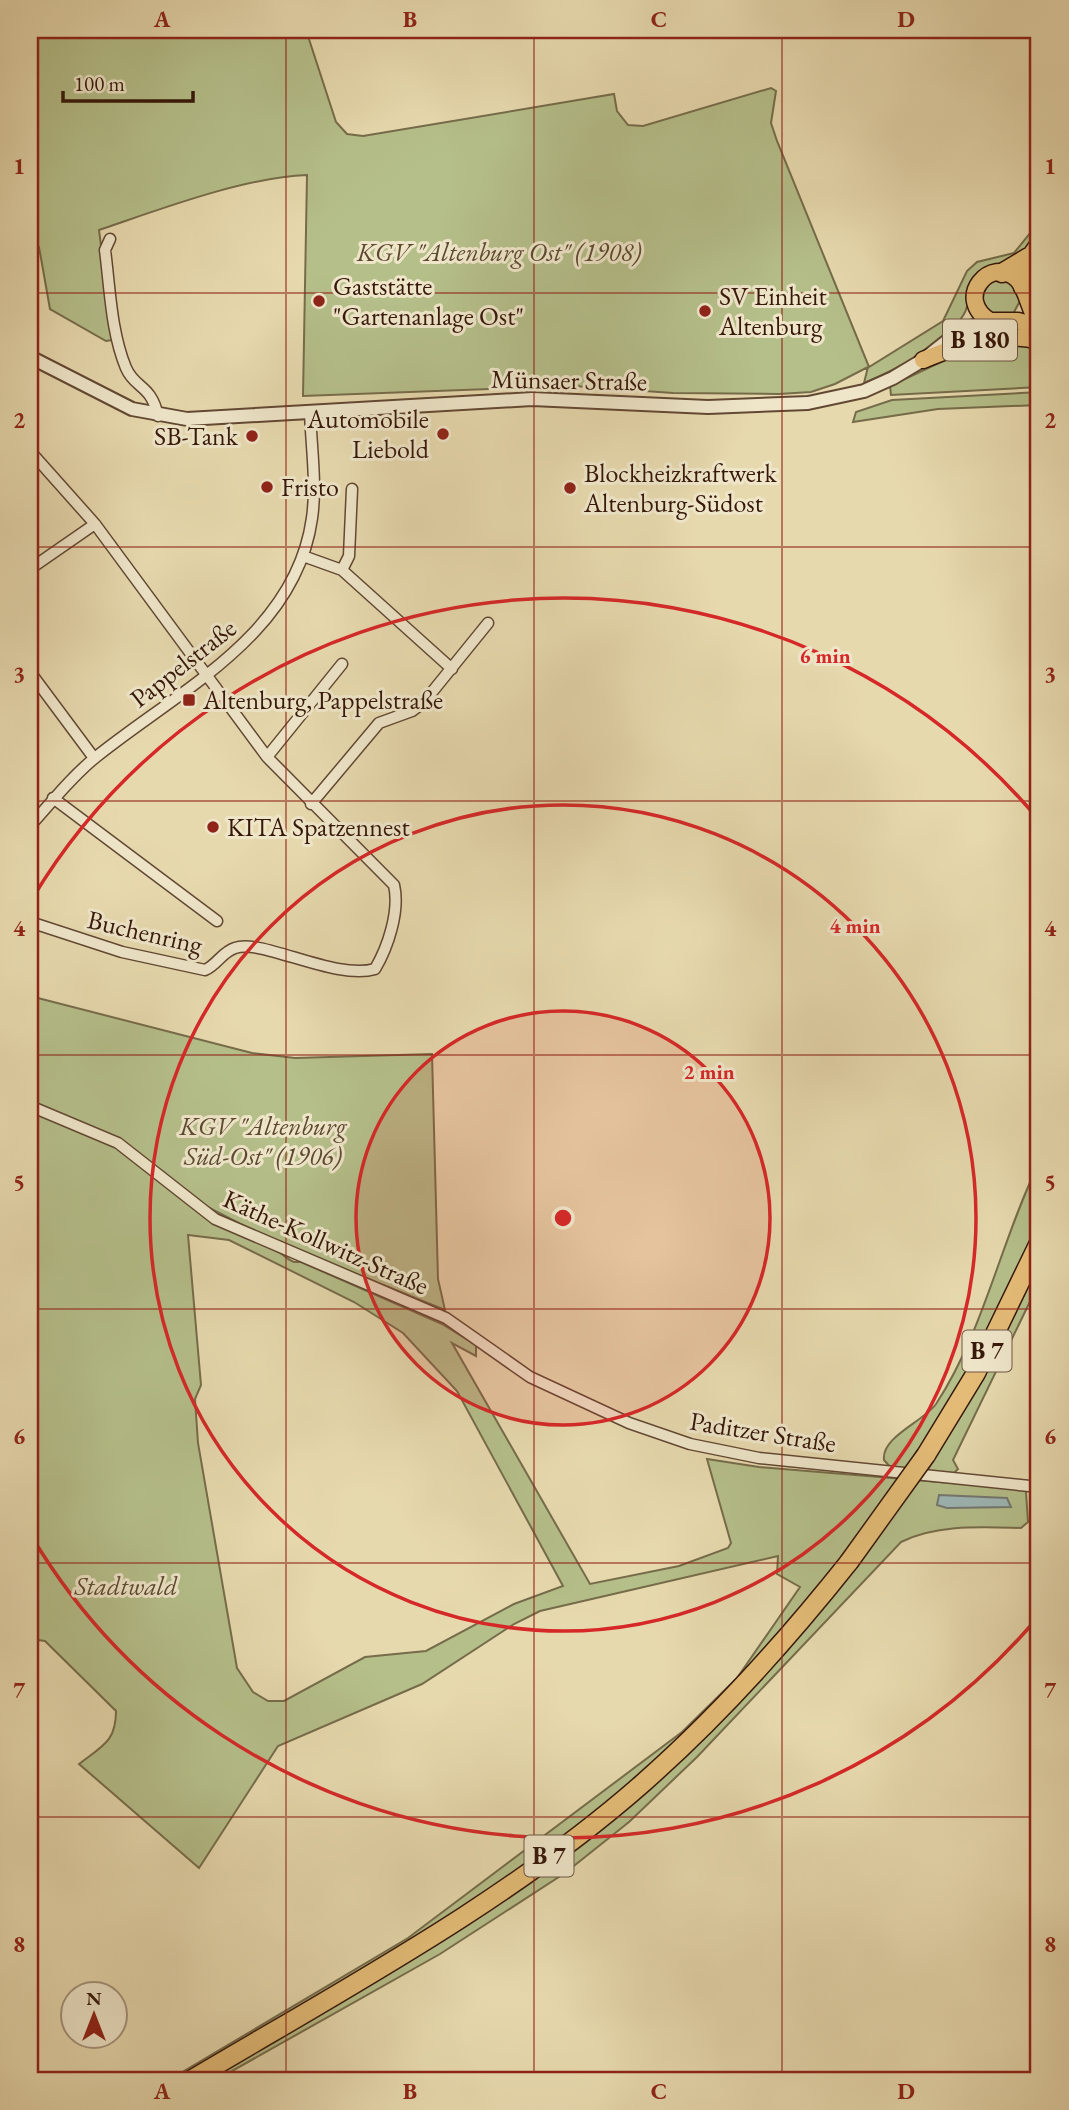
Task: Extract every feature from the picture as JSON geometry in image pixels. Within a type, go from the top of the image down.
[{"type":"highway","name":"B 180","points":[[1002,273],[1036,250]]},
{"type":"highway","name":"B 180","points":[[1024,293],[1036,250]]},
{"type":"highway","name":"B 7","points":[[191,2080],[430,1938],[514,1882],[641,1785],[692,1738],[805,1618],[926,1455],[976,1373],[1039,1243]]},
{"type":"main road","points":[[1002,273],[1018,280],[1024,293],[1021,312],[1011,321],[990,321],[978,311],[974,295],[981,281],[987,276],[1002,273]]},
{"type":"main road","name":"B 180","points":[[1024,293],[1039,325]]},
{"type":"main road","name":"B 180","points":[[1011,321],[1039,325]]},
{"type":"main road","name":"B 180","points":[[923,360],[988,338],[1020,337],[1039,341]]},
{"type":"street","points":[[110,239],[105,250],[118,341],[127,371],[149,390],[158,416]]},
{"type":"street","name":"Münsaer Straße","points":[[961,330],[975,303]]},
{"type":"street","name":"Münsaer Straße","points":[[30,358],[106,398],[158,416],[220,418],[561,398],[708,407],[779,406],[828,400],[864,391],[923,360],[961,330],[990,321]]},
{"type":"street","name":"Pappelstraße","points":[[30,826],[53,798],[94,758],[205,676],[251,637],[282,596],[303,555],[313,515],[310,411]]},
{"type":"street","name":"Buchenring","points":[[30,451],[95,524],[267,757],[394,885],[395,910],[383,956],[375,970],[355,973],[243,946],[222,955],[205,970],[122,952],[30,922]]},
{"type":"street","points":[[342,570],[349,556],[352,489]]},
{"type":"street","points":[[30,569],[95,524]]},
{"type":"street","points":[[303,555],[342,570],[452,669]]},
{"type":"street","points":[[311,804],[379,723],[412,711],[425,702],[488,624]]},
{"type":"street","points":[[267,757],[342,664]]},
{"type":"street","points":[[30,671],[94,758]]},
{"type":"street","points":[[53,798],[217,921]]},
{"type":"street","name":"Käthe-Kollwitz-Straße","points":[[30,1106],[118,1143],[215,1219],[235,1230],[446,1318],[465,1329]]},
{"type":"street","name":"Paditzer Straße","points":[[465,1329],[530,1377],[628,1423],[690,1444],[759,1458],[1039,1487]]},
{"type":"green space","name":"KGV \"Altenburg Ost\" (1908)","points":[[30,30],[306,30],[336,122],[347,134],[363,136],[614,94],[617,111],[628,125],[643,126],[771,88],[776,91],[771,123],[777,141],[869,367],[943,321],[967,271],[977,262],[1014,253],[1039,222],[1037,234],[1032,244],[1014,261],[970,287],[966,311],[946,336],[905,363],[864,383],[868,367],[835,384],[811,392],[779,394],[673,393],[574,386],[303,396],[307,175],[229,188],[99,230],[113,340],[106,341],[50,309],[39,247],[30,248]]},
{"type":"green space","points":[[995,277],[1014,283],[1020,301],[1013,314],[989,316],[979,295]]},
{"type":"green space","points":[[979,344],[1039,345],[1039,387],[891,395],[890,386]]},
{"type":"green space","points":[[1039,392],[1039,405],[938,409],[853,422],[856,412],[892,400]]},
{"type":"green space","points":[[30,996],[252,1053],[295,1058],[432,1054],[438,1279],[445,1310],[270,1239],[194,1200],[224,1226],[292,1261],[301,1262],[442,1324],[476,1345],[476,1356],[452,1343],[590,1584],[679,1566],[728,1548],[731,1543],[707,1459],[759,1467],[1023,1489],[1026,1492],[1028,1522],[1021,1528],[945,1529],[901,1542],[697,1757],[629,1822],[565,1873],[440,1954],[216,2080],[169,2080],[408,1938],[682,1732],[737,1678],[800,1587],[777,1574],[778,1556],[540,1611],[514,1624],[422,1684],[278,1746],[199,1868],[79,1764],[110,1737],[116,1711],[45,1641],[30,1639]],"holes":[[[188,1235],[229,1240],[354,1302],[403,1333],[457,1391],[563,1586],[514,1604],[426,1651],[365,1657],[284,1701],[268,1701],[253,1692],[237,1668],[198,1443],[195,1399],[201,1385]]]},
{"type":"green space","points":[[1039,1163],[1039,1227],[970,1370],[906,1469],[891,1468],[884,1460],[889,1444],[930,1411],[953,1376],[980,1316]]},
{"type":"green space","points":[[1039,1259],[1039,1283],[953,1460],[958,1469],[954,1473],[927,1471]]},
{"type":"water","points":[[939,1495],[1007,1498],[1011,1507],[947,1508],[937,1505]]},
{"type":"place","name":"Gaststätte \"Gartenanlage Ost\"","points":[[319,301]]},
{"type":"place","name":"SV Einheit Altenburg","points":[[705,311]]},
{"type":"place","name":"Automobile Liebold","points":[[443,434]]},
{"type":"place","name":"SB-Tank","points":[[252,436]]},
{"type":"place","name":"Fristo","points":[[267,487]]},
{"type":"place","name":"Blockheizkraftwerk Altenburg-Südost","points":[[570,488]]},
{"type":"place","name":"Altenburg, Pappelstraße","points":[[189,700]]},
{"type":"place","name":"KITA Spatzennest","points":[[213,827]]},
{"type":"park label","name":"KGV \"Altenburg Süd-Ost\" (1906)","points":[[263,1141]]},
{"type":"park label","name":"Stadtwald","points":[[126,1586]]}]
